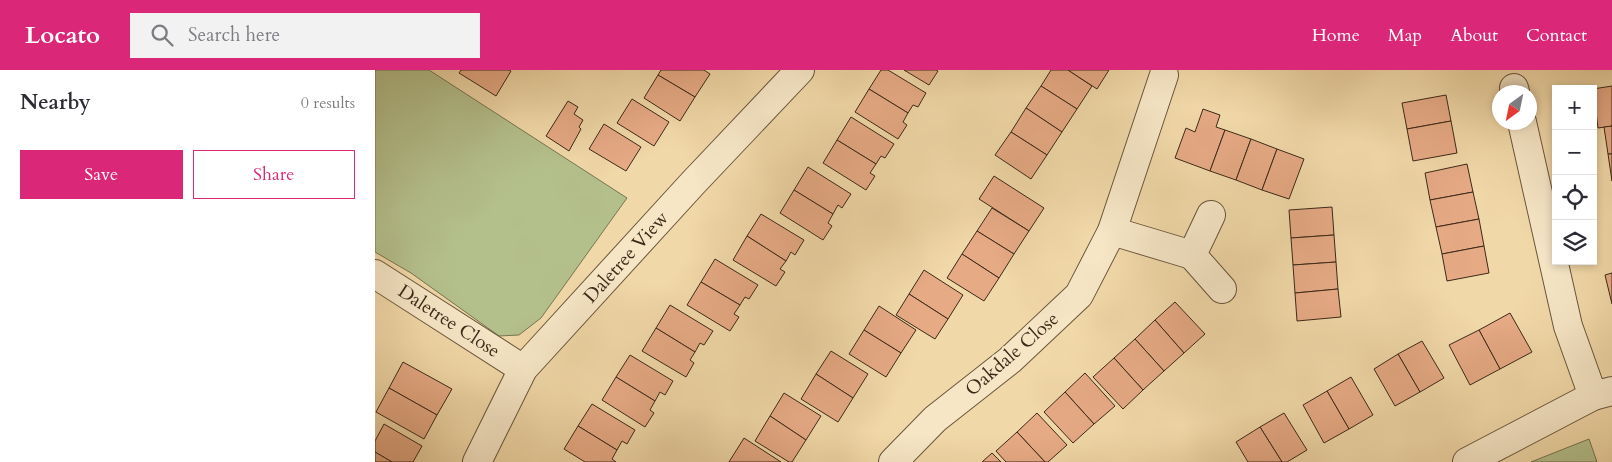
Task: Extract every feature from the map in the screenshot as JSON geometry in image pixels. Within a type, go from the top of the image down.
[{"type":"street","name":"Daletree View","points":[[477,462],[523,369],[693,183],[800,70]]},
{"type":"street","name":"Oakdale Close","points":[[893,462],[935,419],[1010,360],[1079,295],[1112,231],[1164,75]]},
{"type":"street","points":[[1467,462],[1603,393],[1568,326],[1524,130]]},
{"type":"street","points":[[1191,255],[1211,215]]},
{"type":"street","points":[[1112,231],[1191,255],[1222,289]]},
{"type":"street","name":"Daletree Close","points":[[375,274],[523,369]]},
{"type":"green space","points":[[375,70],[429,70],[627,198],[541,318],[519,335],[499,336],[411,273],[375,252]]},
{"type":"green space","points":[[1589,439],[1597,462],[1531,462]]},
{"type":"building","points":[[461,70],[511,71],[496,96],[459,73]]},
{"type":"building","points":[[661,70],[704,70],[710,74],[695,97],[658,75]]},
{"type":"building","points":[[881,70],[888,70],[926,93],[918,107],[913,105],[908,113],[869,89]]},
{"type":"building","points":[[904,70],[936,70],[938,71],[929,85]]},
{"type":"building","points":[[1051,70],[1068,70],[1092,86],[1077,109],[1041,86]]},
{"type":"building","points":[[1068,70],[1109,70],[1097,89]]},
{"type":"building","points":[[658,75],[695,97],[680,121],[644,98]]},
{"type":"building","points":[[1041,86],[1077,109],[1062,132],[1026,108]]},
{"type":"building","points":[[1612,86],[1612,126],[1598,128],[1597,88]]},
{"type":"building","points":[[869,89],[908,113],[903,122],[907,125],[898,139],[855,112]]},
{"type":"building","points":[[1446,95],[1451,121],[1407,129],[1402,103]]},
{"type":"building","points":[[632,99],[669,122],[654,146],[617,123]]},
{"type":"building","points":[[568,101],[578,107],[574,114],[583,120],[579,127],[581,129],[569,151],[546,136]]},
{"type":"building","points":[[1026,108],[1062,132],[1047,155],[1011,132]]},
{"type":"building","points":[[1203,109],[1220,115],[1216,127],[1225,130],[1210,171],[1175,158],[1186,128],[1195,132]]},
{"type":"building","points":[[851,117],[894,144],[885,158],[881,156],[876,164],[837,140]]},
{"type":"building","points":[[1451,121],[1457,153],[1413,161],[1407,129]]},
{"type":"building","points":[[604,124],[641,147],[626,171],[589,149]]},
{"type":"building","points":[[1612,126],[1612,154],[1608,154],[1604,127]]},
{"type":"building","points":[[1225,130],[1251,139],[1236,180],[1210,171]]},
{"type":"building","points":[[1011,132],[1047,155],[1031,179],[995,155]]},
{"type":"building","points":[[1251,139],[1277,149],[1262,190],[1236,180]]},
{"type":"building","points":[[837,140],[876,164],[870,173],[875,176],[866,190],[823,163]]},
{"type":"building","points":[[1277,149],[1304,159],[1289,199],[1262,190]]},
{"type":"building","points":[[1608,154],[1612,154],[1612,181]]},
{"type":"building","points":[[1467,164],[1473,192],[1430,200],[1425,173]]},
{"type":"building","points":[[808,167],[851,194],[842,208],[838,205],[833,214],[794,190]]},
{"type":"building","points":[[994,176],[1044,208],[1029,231],[979,199]]},
{"type":"building","points":[[794,190],[833,214],[828,223],[832,226],[823,240],[780,213]]},
{"type":"building","points":[[1473,192],[1479,219],[1436,227],[1430,200]]},
{"type":"building","points":[[1332,207],[1334,235],[1291,238],[1289,210]]},
{"type":"building","points":[[992,208],[1029,231],[1014,254],[977,231]]},
{"type":"building","points":[[761,214],[804,240],[795,255],[791,252],[786,261],[747,236]]},
{"type":"building","points":[[1479,219],[1484,246],[1442,254],[1436,227]]},
{"type":"building","points":[[977,231],[1014,254],[999,278],[962,254]]},
{"type":"building","points":[[1334,235],[1336,262],[1293,265],[1291,238]]},
{"type":"building","points":[[747,236],[786,261],[780,269],[785,272],[776,286],[733,260]]},
{"type":"building","points":[[1484,246],[1489,273],[1447,281],[1442,254]]},
{"type":"building","points":[[962,254],[999,278],[984,301],[947,278]]},
{"type":"building","points":[[715,259],[758,285],[749,299],[745,297],[740,305],[701,282]]},
{"type":"building","points":[[1336,262],[1338,289],[1295,293],[1293,265]]},
{"type":"building","points":[[924,270],[963,295],[948,319],[909,294]]},
{"type":"building","points":[[1612,273],[1612,304],[1605,275]]},
{"type":"building","points":[[701,282],[740,305],[734,314],[739,317],[730,331],[687,305]]},
{"type":"building","points":[[1338,289],[1341,317],[1297,321],[1295,293]]},
{"type":"building","points":[[909,294],[948,319],[935,339],[896,315]]},
{"type":"building","points":[[1175,302],[1205,334],[1184,353],[1155,320]]},
{"type":"building","points":[[670,305],[713,331],[704,345],[700,343],[695,352],[656,328]]},
{"type":"building","points":[[879,306],[916,330],[901,353],[864,330]]},
{"type":"building","points":[[1510,313],[1532,352],[1500,369],[1479,330]]},
{"type":"building","points":[[1155,320],[1184,353],[1164,371],[1135,339]]},
{"type":"building","points":[[656,328],[695,352],[690,360],[694,363],[686,377],[642,351]]},
{"type":"building","points":[[864,330],[901,353],[886,377],[849,354]]},
{"type":"building","points":[[1479,330],[1500,369],[1470,385],[1449,345]]},
{"type":"building","points":[[1135,339],[1164,371],[1143,390],[1114,358]]},
{"type":"building","points":[[1422,341],[1444,378],[1420,392],[1398,354]]},
{"type":"building","points":[[831,351],[868,374],[853,398],[816,374]]},
{"type":"building","points":[[1398,354],[1420,392],[1395,406],[1374,369]]},
{"type":"building","points":[[630,355],[673,381],[665,395],[660,392],[655,401],[616,377]]},
{"type":"building","points":[[1114,358],[1143,390],[1123,409],[1093,377]]},
{"type":"building","points":[[403,362],[452,389],[437,415],[389,388]]},
{"type":"building","points":[[1085,373],[1115,406],[1094,424],[1065,392]]},
{"type":"building","points":[[816,374],[853,398],[838,422],[801,399]]},
{"type":"building","points":[[616,377],[655,401],[650,410],[654,413],[645,427],[602,400]]},
{"type":"building","points":[[1351,377],[1373,415],[1349,429],[1327,391]]},
{"type":"building","points":[[389,388],[437,415],[424,439],[376,412]]},
{"type":"building","points":[[1327,391],[1349,429],[1324,443],[1303,405]]},
{"type":"building","points":[[1065,392],[1094,424],[1073,443],[1044,412]]},
{"type":"building","points":[[784,393],[821,416],[806,440],[770,416]]},
{"type":"building","points":[[592,404],[635,430],[627,444],[622,441],[617,450],[578,426]]},
{"type":"building","points":[[1037,413],[1067,445],[1048,462],[1045,462],[1017,432]]},
{"type":"building","points":[[1284,413],[1307,450],[1287,462],[1282,462],[1260,427]]},
{"type":"building","points":[[770,416],[806,440],[792,462],[755,441]]},
{"type":"building","points":[[384,424],[422,446],[413,462],[392,462],[375,452],[375,441]]},
{"type":"building","points":[[578,426],[617,450],[612,459],[616,462],[585,462],[564,449]]},
{"type":"building","points":[[1260,427],[1282,462],[1248,462],[1236,442]]},
{"type":"building","points":[[1017,432],[1045,462],[1006,462],[996,451]]},
{"type":"building","points":[[744,438],[781,462],[729,462]]},
{"type":"building","points":[[375,452],[392,462],[375,462]]},
{"type":"building","points":[[992,453],[1001,462],[982,462]]}]
